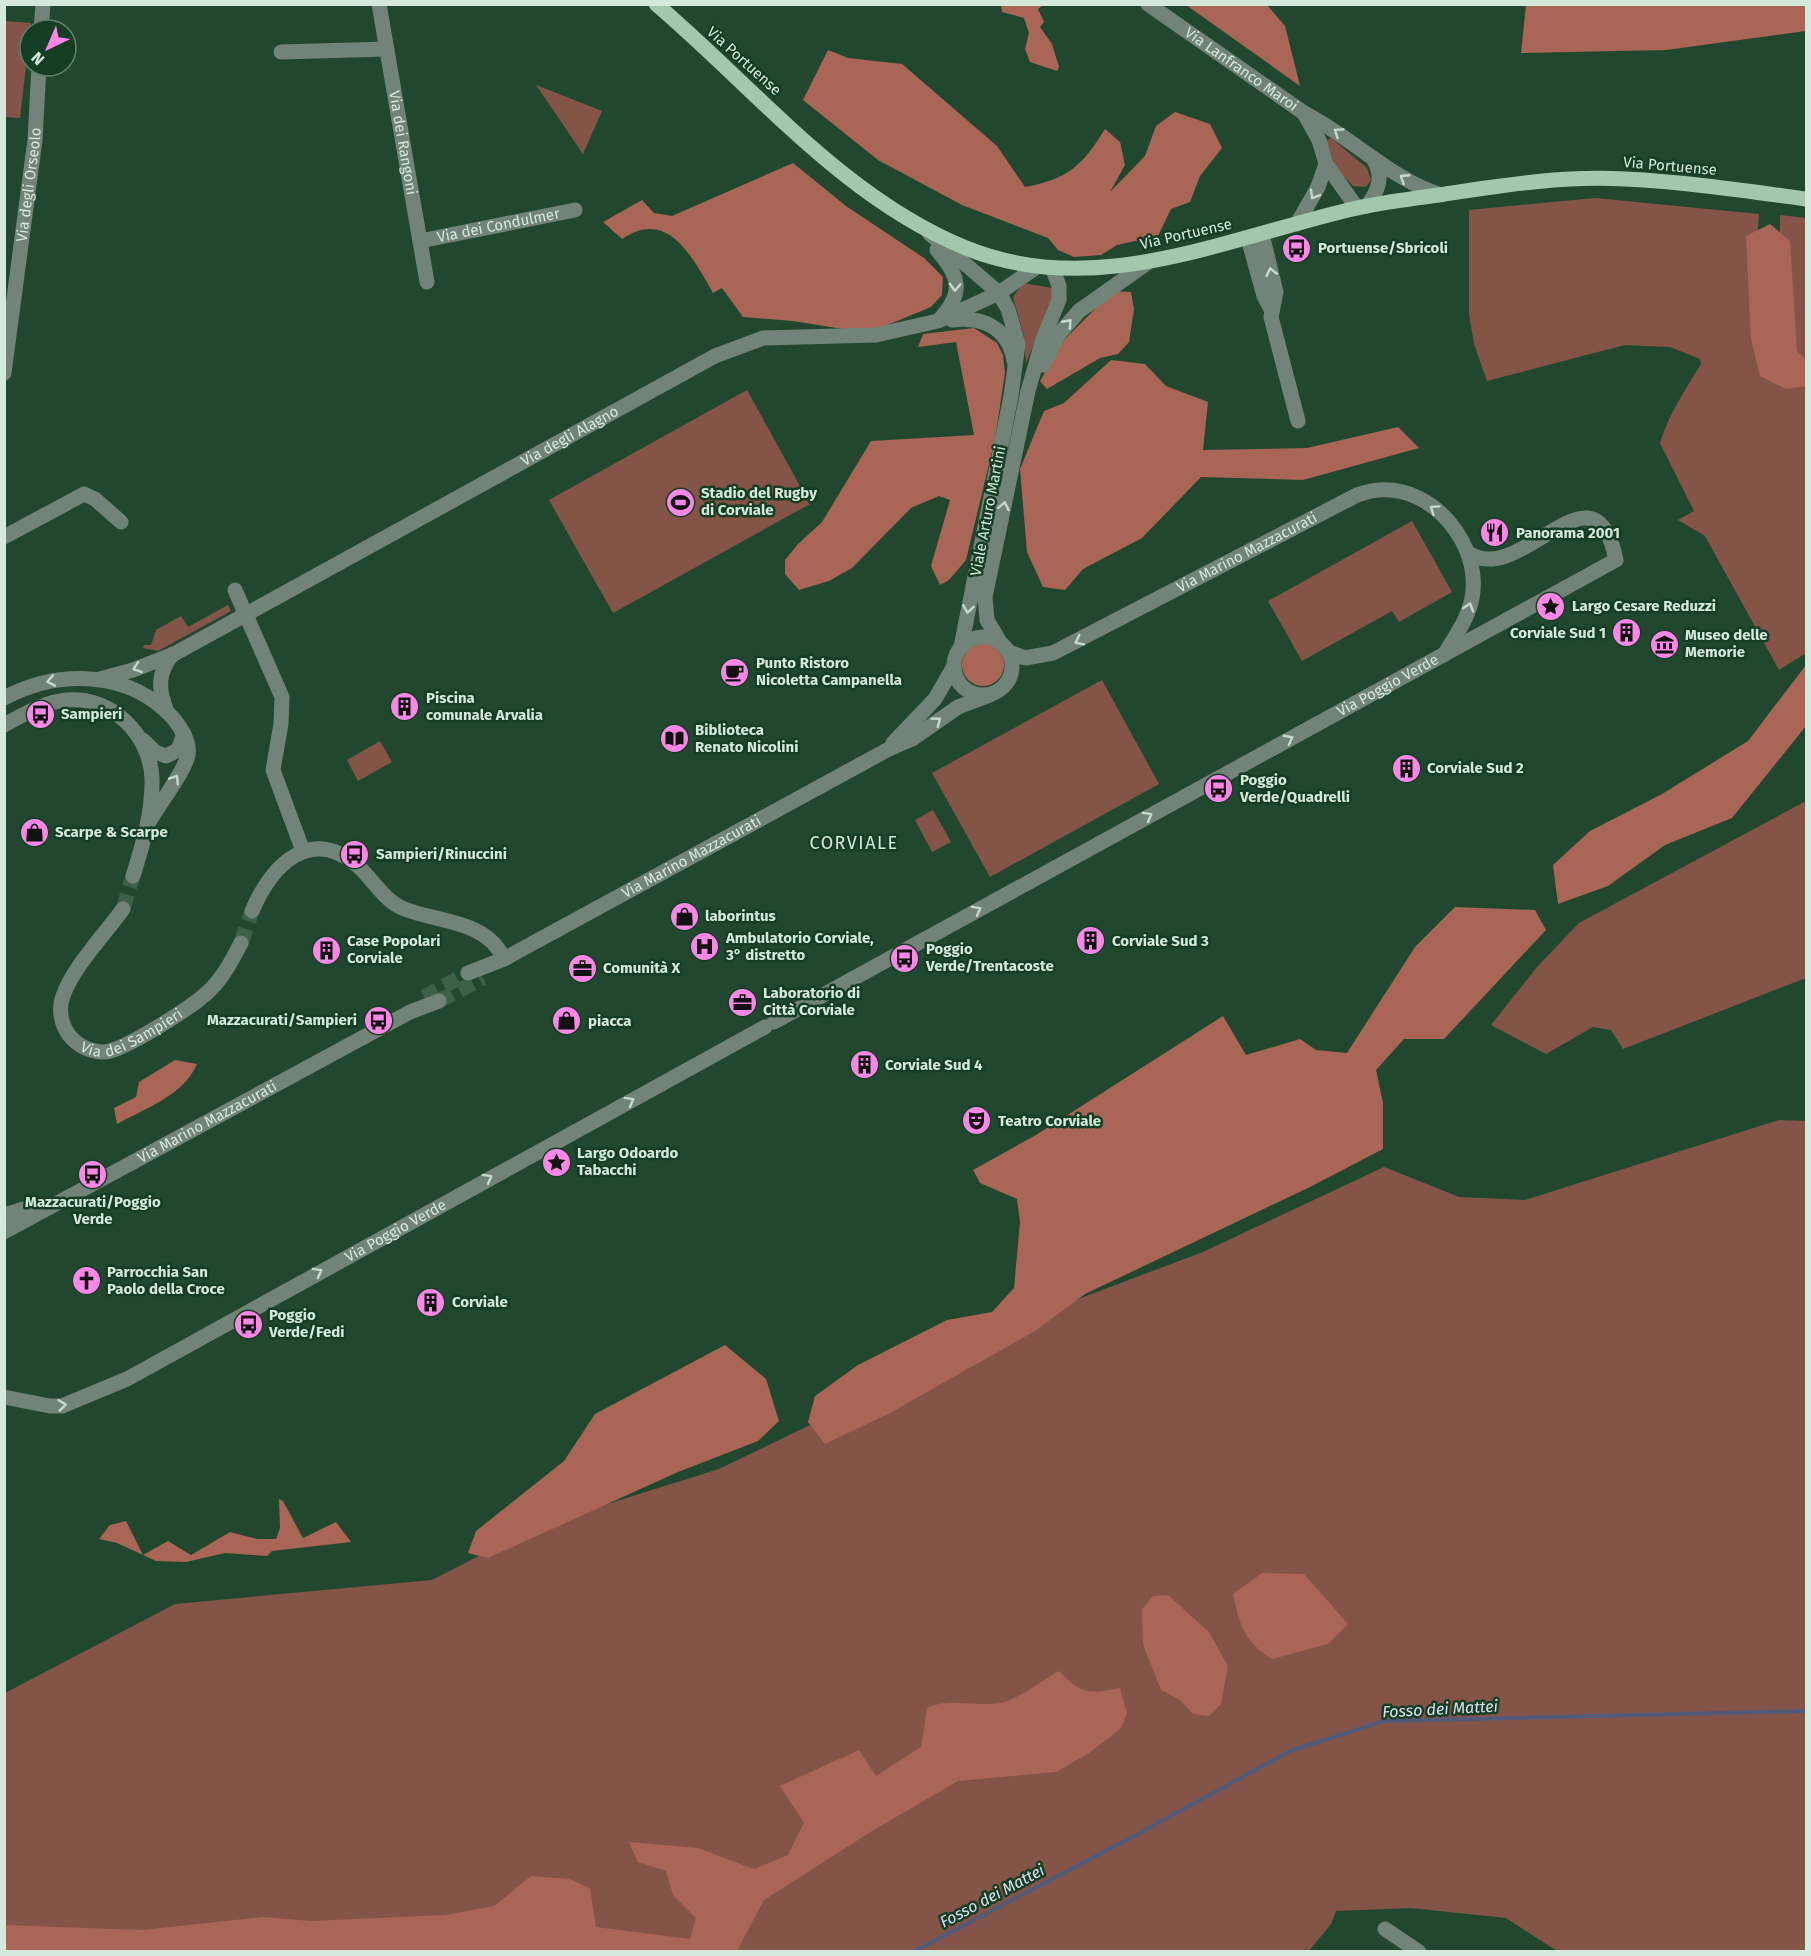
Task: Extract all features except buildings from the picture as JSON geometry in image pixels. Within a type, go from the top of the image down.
[{"type":"main road","name":"Via Portuense","points":[[656,4],[823,158],[915,222],[972,250],[1035,268],[1097,269],[1147,263],[1362,207],[1529,184],[1623,178],[1806,199]]},
{"type":"street","name":"Via dei Rangoni","points":[[379,4],[427,282]]},
{"type":"street","name":"Via Lanfranco Maroi","points":[[1148,4],[1304,113],[1371,154],[1412,183],[1442,195]]},
{"type":"street","points":[[281,52],[387,49]]},
{"type":"street","name":"Via degli Orseolo","points":[[4,373],[35,140],[38,78]]},
{"type":"street","name":"Via Lanfranco Maroi","points":[[1304,113],[1319,140],[1326,164],[1362,207]]},
{"type":"street","points":[[1362,207],[1376,193],[1380,178],[1371,154]]},
{"type":"street","points":[[1297,224],[1318,187],[1326,164]]},
{"type":"street","name":"Via dei Condulmer","points":[[420,240],[575,210]]},
{"type":"street","points":[[915,222],[950,265],[956,280],[954,300],[938,321]]},
{"type":"street","name":"Viale Arturo Martini","points":[[915,222],[999,293],[1008,309],[1017,336],[1014,374],[961,647]]},
{"type":"street","points":[[1255,236],[1276,292],[1271,317],[1298,421]]},
{"type":"street","name":"Viale Arturo Martini","points":[[1028,391],[1054,341],[1068,322],[1103,291],[1147,263]]},
{"type":"street","name":"Via degli Alagno","points":[[100,679],[133,670],[174,654],[715,356],[763,338],[876,335],[938,321],[999,293],[1035,268]]},
{"type":"street","name":"Viale Arturo Martini","points":[[1005,647],[987,620],[985,597],[1028,391],[1043,339],[1059,300],[1060,291],[1053,270]]},
{"type":"street","name":"Viale Arturo Martini","points":[[938,321],[973,318],[992,326],[1011,349],[1014,374]]},
{"type":"street","name":"Via Marino Mazzacurati","points":[[1005,647],[1025,658],[1053,653],[1357,495],[1379,489],[1399,492],[1430,506],[1453,526],[1470,554]]},
{"type":"street","points":[[4,537],[84,494],[95,499],[122,522]]},
{"type":"street","points":[[1443,655],[1616,560],[1612,543],[1599,522],[1580,517],[1499,560],[1482,561],[1470,554]]},
{"type":"street","name":"Via Poggio Verde","points":[[4,1397],[50,1406],[69,1405],[127,1379],[524,1158],[1443,655],[1463,622],[1472,598],[1473,575],[1470,554]]},
{"type":"street","points":[[236,590],[282,697],[281,724],[273,770],[303,851]]},
{"type":"street","points":[[984,636],[1005,647],[1012,668],[1009,680],[1001,689],[990,695],[968,691],[958,681],[954,666],[961,647],[975,638],[984,636]]},
{"type":"street","points":[[167,712],[160,690],[160,679],[164,666],[174,654]]},
{"type":"street","name":"Via Marino Mazzacurati","points":[[886,750],[935,699],[954,666]]},
{"type":"street","points":[[4,698],[48,680],[78,677],[100,679],[139,693],[167,712],[184,734],[188,751],[186,761],[149,822]]},
{"type":"street","name":"Via Marino Mazzacurati","points":[[476,976],[886,750],[912,739],[958,707],[990,695]]},
{"type":"street","points":[[4,725],[41,706],[75,699],[91,702],[113,711],[129,723],[140,738],[155,752],[166,756],[178,750],[184,734]]},
{"type":"street","points":[[133,876],[149,822],[152,778],[140,738]]},
{"type":"street","points":[[252,910],[262,887],[287,859],[303,851],[331,851],[346,857],[401,908],[469,927],[491,939],[499,962]]},
{"type":"street","name":"Via dei Sampieri","points":[[123,909],[68,984],[61,1004],[62,1018],[68,1032],[87,1050],[106,1052],[121,1048],[192,1005],[225,974],[240,943]]},
{"type":"street","name":"Via Marino Mazzacurati","points":[[9,1231],[432,999]]},
{"type":"street","points":[[4,1215],[34,1206],[52,1207]]},
{"type":"street","points":[[1385,1929],[1419,1952]]},
{"type":"shaded area","points":[[1001,5],[1043,5],[1038,9],[1044,22],[1040,27],[1052,44],[1059,67],[1057,71],[1030,62],[1025,49],[1029,33],[1024,18],[1002,12]]},
{"type":"shaded area","points":[[1186,5],[1267,5],[1285,26],[1300,86]]},
{"type":"shaded area","points":[[1526,5],[1806,5],[1806,31],[1666,50],[1521,53]]},
{"type":"shaded area","points":[[4,21],[18,22],[18,78],[25,78],[20,118],[5,117]]},
{"type":"shaded area","points":[[828,50],[848,58],[902,64],[997,146],[1025,187],[1052,180],[1073,169],[1089,153],[1105,129],[1120,142],[1125,165],[1110,192],[1145,156],[1156,126],[1175,112],[1210,124],[1222,148],[1200,176],[1190,202],[1171,209],[1158,236],[1117,245],[1101,255],[1074,257],[1058,250],[1048,238],[962,205],[878,160],[803,100]]},
{"type":"shaded area","points":[[536,85],[602,111],[583,154]]},
{"type":"shaded area","points":[[1331,138],[1367,168],[1371,180],[1366,187],[1353,186],[1336,168],[1326,141]]},
{"type":"shaded area","points":[[793,163],[846,206],[924,258],[943,277],[942,295],[931,307],[868,333],[793,321],[743,317],[722,288],[713,293],[688,252],[666,233],[653,229],[638,231],[622,239],[603,222],[642,200],[654,213],[672,216]]},
{"type":"shaded area","points":[[1595,198],[1759,214],[1754,281],[1806,377],[1806,653],[1779,670],[1705,536],[1678,520],[1694,511],[1660,443],[1673,412],[1701,364],[1700,359],[1670,347],[1625,345],[1487,381],[1474,344],[1469,314],[1469,210]]},
{"type":"shaded area","points":[[1780,215],[1806,218],[1806,362],[1797,358],[1779,304]]},
{"type":"shaded area","points":[[1770,224],[1790,241],[1797,351],[1806,360],[1806,386],[1786,389],[1760,376],[1751,339],[1746,236]]},
{"type":"shaded area","points":[[1023,283],[1052,288],[1055,294],[1026,363],[1024,336],[1013,297]]},
{"type":"shaded area","points":[[1113,291],[1131,292],[1134,309],[1129,342],[1118,354],[1100,358],[1047,389],[1040,381],[1065,339]]},
{"type":"shaded area","points":[[974,328],[997,343],[1003,355],[1005,373],[995,439],[966,560],[949,580],[940,585],[931,566],[950,500],[939,496],[911,508],[852,568],[829,581],[799,590],[785,574],[785,560],[798,544],[822,522],[871,441],[974,435],[956,342],[918,347],[923,334]]},
{"type":"shaded area","points":[[1111,360],[1145,364],[1166,386],[1208,402],[1203,450],[1307,448],[1398,427],[1419,448],[1303,480],[1201,477],[1142,538],[1083,569],[1065,590],[1043,587],[1027,552],[1020,469],[1044,411],[1064,403]]},
{"type":"shaded area","name":"Stadio del Rugby di Corviale","points":[[747,390],[810,504],[613,613],[549,500]]},
{"type":"shaded area","points":[[1412,521],[1452,592],[1399,622],[1392,611],[1302,661],[1268,601]]},
{"type":"shaded area","points":[[228,605],[231,611],[158,651],[143,648],[144,645],[151,645],[156,630],[181,616],[188,627]]},
{"type":"shaded area","points":[[983,644],[998,650],[1004,665],[998,680],[983,686],[968,680],[962,665],[968,650]]},
{"type":"shaded area","points":[[1806,665],[1806,726],[1732,818],[1665,845],[1608,886],[1558,904],[1553,865],[1590,831],[1662,794],[1748,741]]},
{"type":"shaded area","points":[[1102,680],[1159,784],[990,877],[932,773]]},
{"type":"shaded area","points":[[380,741],[392,762],[358,781],[347,760]]},
{"type":"shaded area","points":[[1806,801],[1806,978],[1623,1049],[1611,1030],[1593,1027],[1546,1054],[1491,1025],[1537,967],[1579,923]]},
{"type":"shaded area","points":[[933,810],[951,842],[932,852],[915,820]]},
{"type":"shaded area","points":[[1455,907],[1535,910],[1546,930],[1444,1039],[1404,1039],[1376,1070],[1383,1103],[1383,1149],[1308,1188],[1085,1294],[1035,1331],[890,1413],[825,1444],[808,1422],[815,1396],[858,1365],[947,1320],[992,1312],[1014,1288],[1020,1222],[1017,1199],[980,1183],[973,1170],[1036,1135],[1223,1016],[1246,1055],[1300,1039],[1316,1050],[1347,1053],[1415,947]]},
{"type":"shaded area","points":[[175,1060],[197,1064],[191,1075],[174,1092],[117,1124],[114,1108],[136,1097],[139,1082]]},
{"type":"shaded area","points":[[1779,1120],[1806,1121],[1806,1951],[1557,1951],[1506,1918],[1411,1908],[1336,1911],[1331,1924],[1308,1952],[5,1952],[5,1693],[175,1604],[432,1580],[537,1526],[719,1469],[1049,1310],[1203,1252],[1384,1167],[1459,1197],[1525,1200]]},
{"type":"shaded area","points":[[725,1345],[766,1379],[779,1421],[758,1441],[678,1472],[488,1558],[468,1553],[476,1531],[564,1461],[595,1414]]},
{"type":"shaded area","points":[[279,1499],[283,1501],[303,1538],[336,1522],[351,1542],[272,1551],[267,1556],[225,1553],[186,1562],[156,1561],[143,1555],[168,1541],[191,1555],[230,1532],[257,1539],[276,1539],[280,1528]]},
{"type":"shaded area","points":[[126,1521],[143,1555],[117,1543],[99,1539],[110,1525]]},
{"type":"shaded area","points":[[1262,1573],[1304,1574],[1348,1624],[1328,1644],[1272,1659],[1249,1639],[1244,1631],[1233,1594]]},
{"type":"shaded area","points":[[1168,1595],[1209,1632],[1228,1666],[1221,1704],[1209,1716],[1193,1714],[1180,1700],[1161,1690],[1143,1644],[1142,1609],[1153,1596]]},
{"type":"shaded area","points":[[1059,1671],[1074,1685],[1086,1691],[1120,1688],[1127,1713],[1121,1728],[1089,1753],[1056,1772],[958,1781],[872,1831],[764,1900],[737,1951],[5,1951],[5,1925],[142,1930],[263,1917],[311,1921],[445,1915],[494,1906],[531,1876],[569,1879],[590,1888],[596,1927],[690,1939],[696,1918],[673,1895],[666,1871],[638,1862],[629,1842],[698,1848],[754,1869],[788,1855],[804,1823],[780,1786],[859,1750],[876,1776],[921,1747],[927,1708],[944,1703],[1001,1703],[1022,1694]]},
{"type":"waterway","name":"Fosso dei Mattei","points":[[913,1952],[1290,1751],[1384,1721],[1806,1711]]},
{"type":"tunnel","points":[[123,909],[133,876]]},
{"type":"tunnel","points":[[241,943],[252,911]]},
{"type":"tunnel","points":[[424,997],[468,973]]},
{"type":"tunnel","points":[[439,1001],[483,978]]},
{"type":"place","name":"Portuense/Sbricoli","points":[[1297,248]]},
{"type":"place","name":"Stadio del Rugby di Corviale","points":[[680,502]]},
{"type":"place","name":"Panorama 2001","points":[[1495,533]]},
{"type":"place","name":"Largo Cesare Reduzzi","points":[[1551,606]]},
{"type":"place","name":"Corviale Sud 1","points":[[1627,633]]},
{"type":"place","name":"Museo delle Memorie","points":[[1664,644]]},
{"type":"place","name":"Punto Ristoro Nicoletta Campanella","points":[[735,672]]},
{"type":"place","name":"Piscina comunale Arvalia","points":[[405,707]]},
{"type":"place","name":"Sampieri","points":[[40,714]]},
{"type":"place","name":"Biblioteca Renato Nicolini","points":[[674,739]]},
{"type":"place","name":"Corviale Sud 2","points":[[1406,768]]},
{"type":"place","name":"Poggio Verde/Quadrelli","points":[[1219,789]]},
{"type":"place","name":"Scarpe & Scarpe","points":[[34,832]]},
{"type":"place","name":"Sampieri/Rinuccini","points":[[355,854]]},
{"type":"place","name":"laborintus","points":[[684,916]]},
{"type":"place","name":"Corviale Sud 3","points":[[1091,941]]},
{"type":"place","name":"Ambulatorio Corviale, 3° distretto","points":[[705,947]]},
{"type":"place","name":"Case Popolari Corviale","points":[[326,950]]},
{"type":"place","name":"Poggio Verde/Trentacoste","points":[[905,958]]},
{"type":"place","name":"Comunità X","points":[[582,968]]},
{"type":"place","name":"Laboratorio di Città Corviale","points":[[742,1002]]},
{"type":"place","name":"Mazzacurati/Sampieri","points":[[378,1020]]},
{"type":"place","name":"piacca","points":[[567,1021]]},
{"type":"place","name":"Corviale Sud 4","points":[[864,1065]]},
{"type":"place","name":"Teatro Corviale","points":[[977,1121]]},
{"type":"place","name":"Largo Odoardo Tabacchi","points":[[556,1162]]},
{"type":"place","name":"Mazzacurati/Poggio Verde","points":[[93,1175]]},
{"type":"place","name":"Parrocchia San Paolo della Croce","points":[[86,1281]]},
{"type":"place","name":"Corviale","points":[[431,1302]]},
{"type":"place","name":"Poggio Verde/Fedi","points":[[248,1324]]},
{"type":"district","name":"CORVIALE","points":[[854,843]]}]
